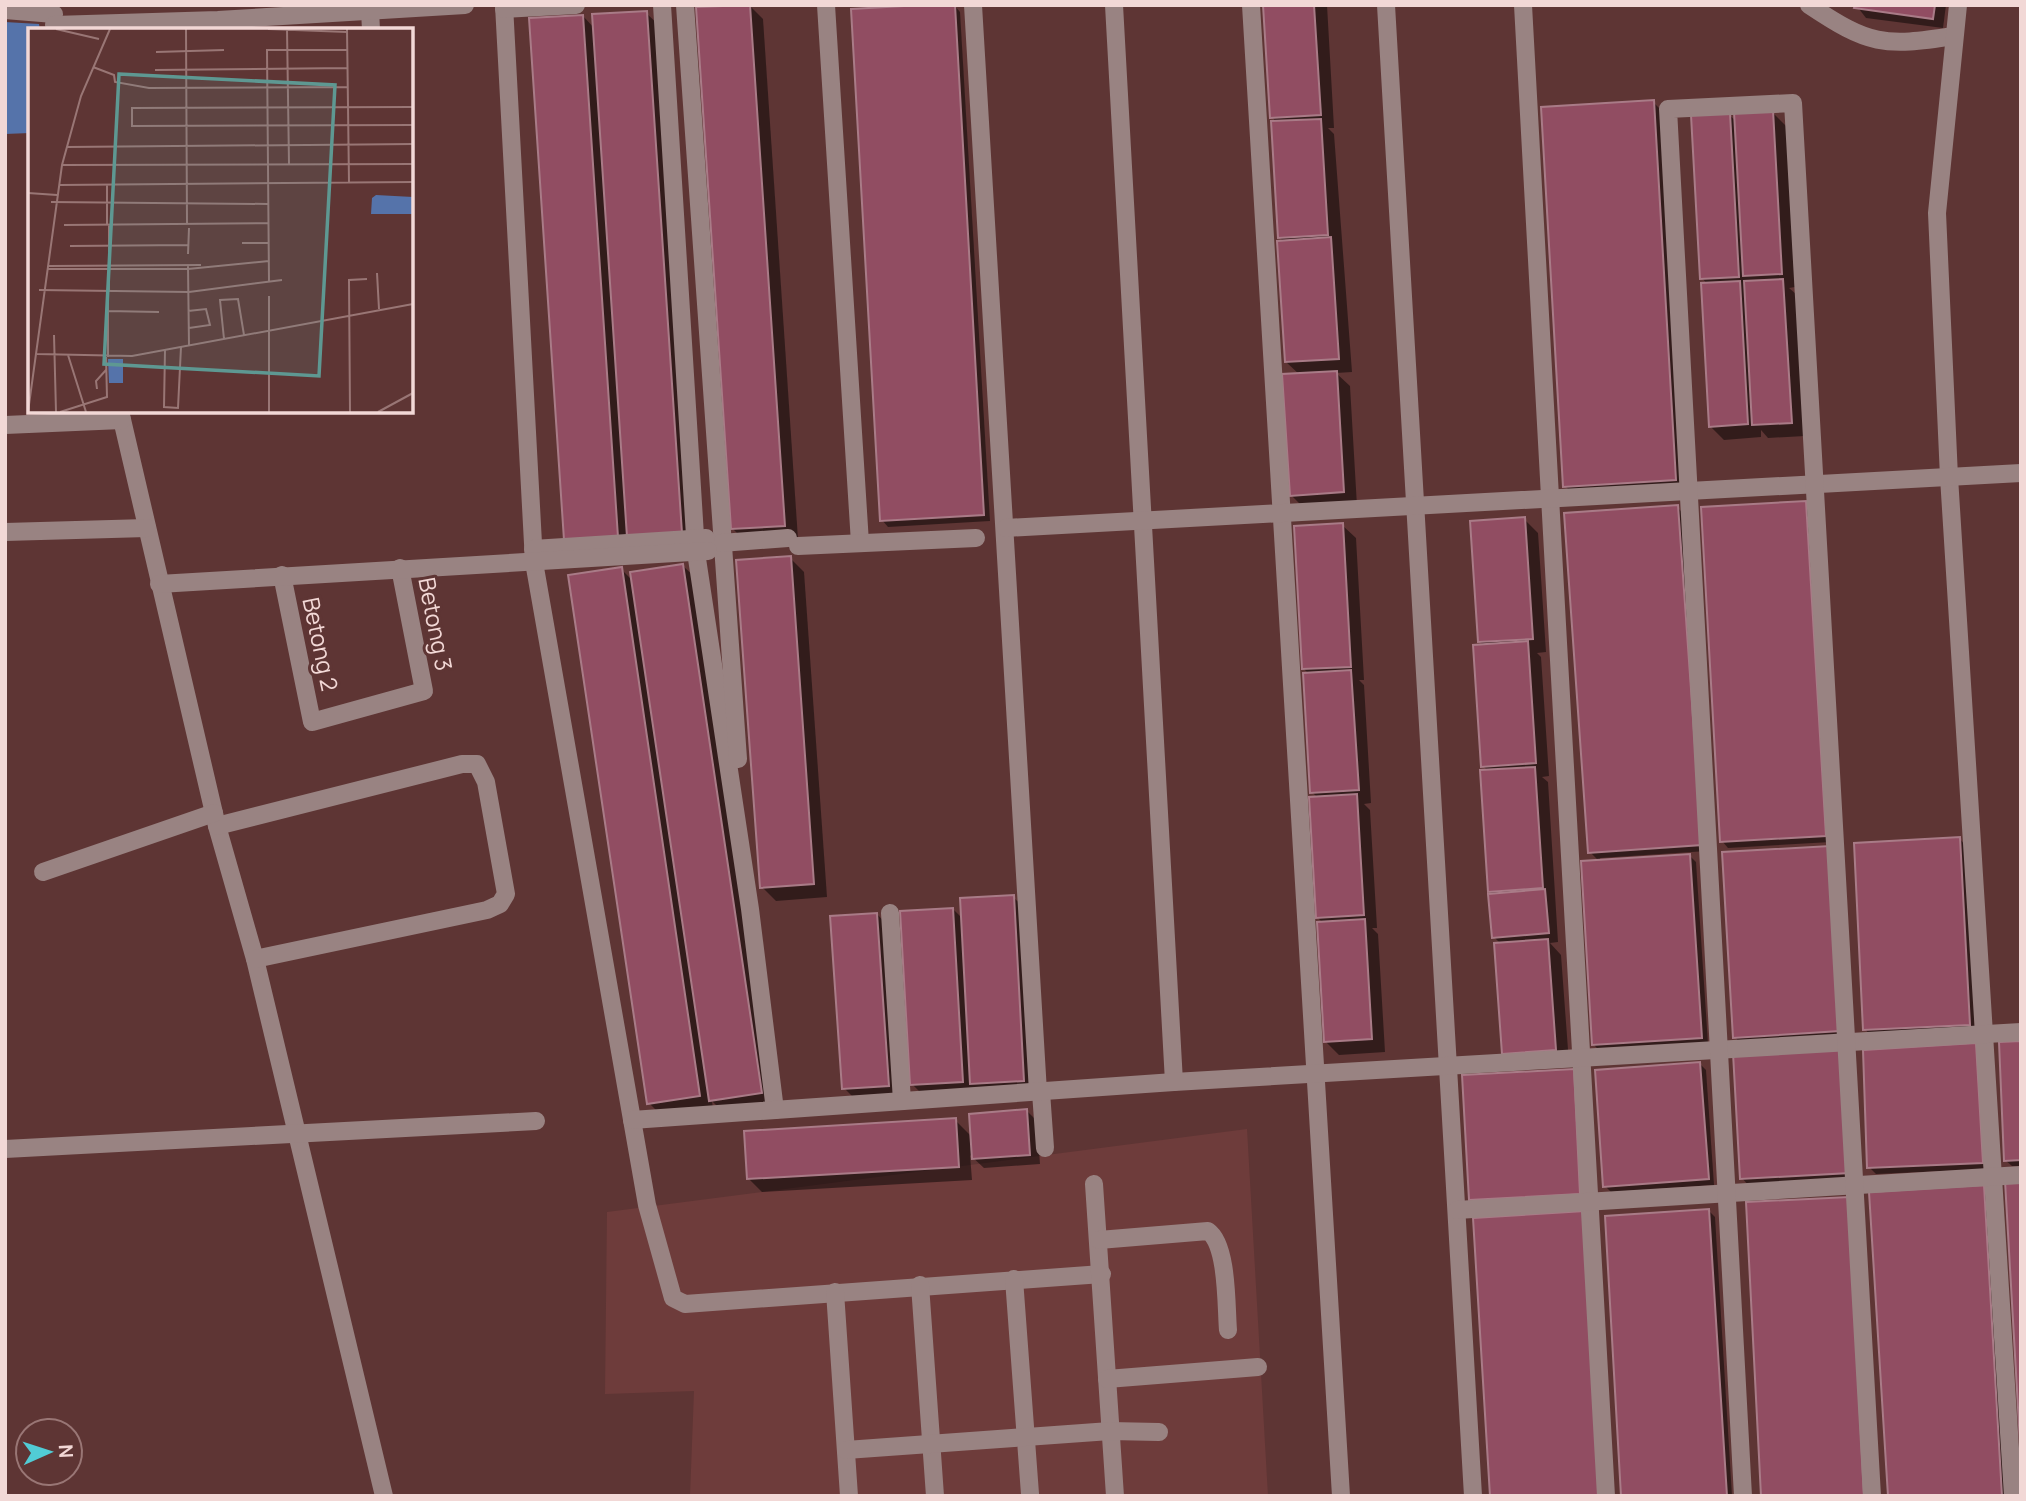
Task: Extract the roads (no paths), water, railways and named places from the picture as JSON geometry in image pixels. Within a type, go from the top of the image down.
[{"type":"street","points":[[5,10],[54,19],[218,20],[465,5]]},
{"type":"street","points":[[576,5],[504,7],[533,556],[647,1205],[673,1298],[685,1304],[1102,1274]]},
{"type":"street","points":[[662,5],[695,545],[750,909],[775,1110]]},
{"type":"street","points":[[685,5],[721,543],[750,909]]},
{"type":"street","points":[[826,5],[860,543]]},
{"type":"street","points":[[973,5],[1045,1148]]},
{"type":"street","points":[[1114,5],[1174,1082]]},
{"type":"street","points":[[1251,5],[1341,1496]]},
{"type":"street","points":[[1385,5],[1473,1496]]},
{"type":"street","points":[[1523,5],[1552,497],[1579,1059],[1606,1496]]},
{"type":"street","points":[[1809,5],[1866,39],[1902,44],[1954,36]]},
{"type":"street","points":[[1958,5],[1937,213],[1948,477],[2012,1496]]},
{"type":"street","points":[[370,10],[371,28]]},
{"type":"street","points":[[1743,1496],[1668,109],[1793,103],[1849,1042],[1872,1496]]},
{"type":"street","points":[[5,425],[121,416],[216,819],[255,959],[384,1496]]},
{"type":"street","points":[[1006,527],[2021,473]]},
{"type":"street","points":[[5,532],[147,528]]},
{"type":"street","points":[[159,584],[721,543],[860,543],[976,538]]},
{"type":"street","name":"Betong 3","points":[[312,722],[424,691],[400,568]]},
{"type":"street","name":"Betong 2","points":[[282,575],[312,722]]},
{"type":"street","points":[[43,872],[216,819],[462,764],[477,764],[486,782],[506,894],[500,904],[487,910],[255,959]]},
{"type":"street","points":[[891,913],[902,1101]]},
{"type":"street","points":[[632,1120],[1174,1082],[1448,1068],[2021,1032]]},
{"type":"street","points":[[5,1149],[536,1121]]},
{"type":"street","points":[[1457,1210],[2021,1175]]},
{"type":"street","points":[[1094,1184],[1115,1496]]},
{"type":"street","points":[[1099,1240],[1208,1231],[1221,1250],[1228,1330]]},
{"type":"street","points":[[1014,1279],[1030,1494]]},
{"type":"street","points":[[920,1285],[935,1496]]},
{"type":"street","points":[[835,1292],[849,1496]]},
{"type":"street","points":[[1107,1379],[1258,1367]]},
{"type":"street","points":[[846,1450],[1110,1430],[1159,1432]]},
{"type":"water","points":[[5,22],[39,24],[40,28],[28,28],[28,133],[5,134]]}]
